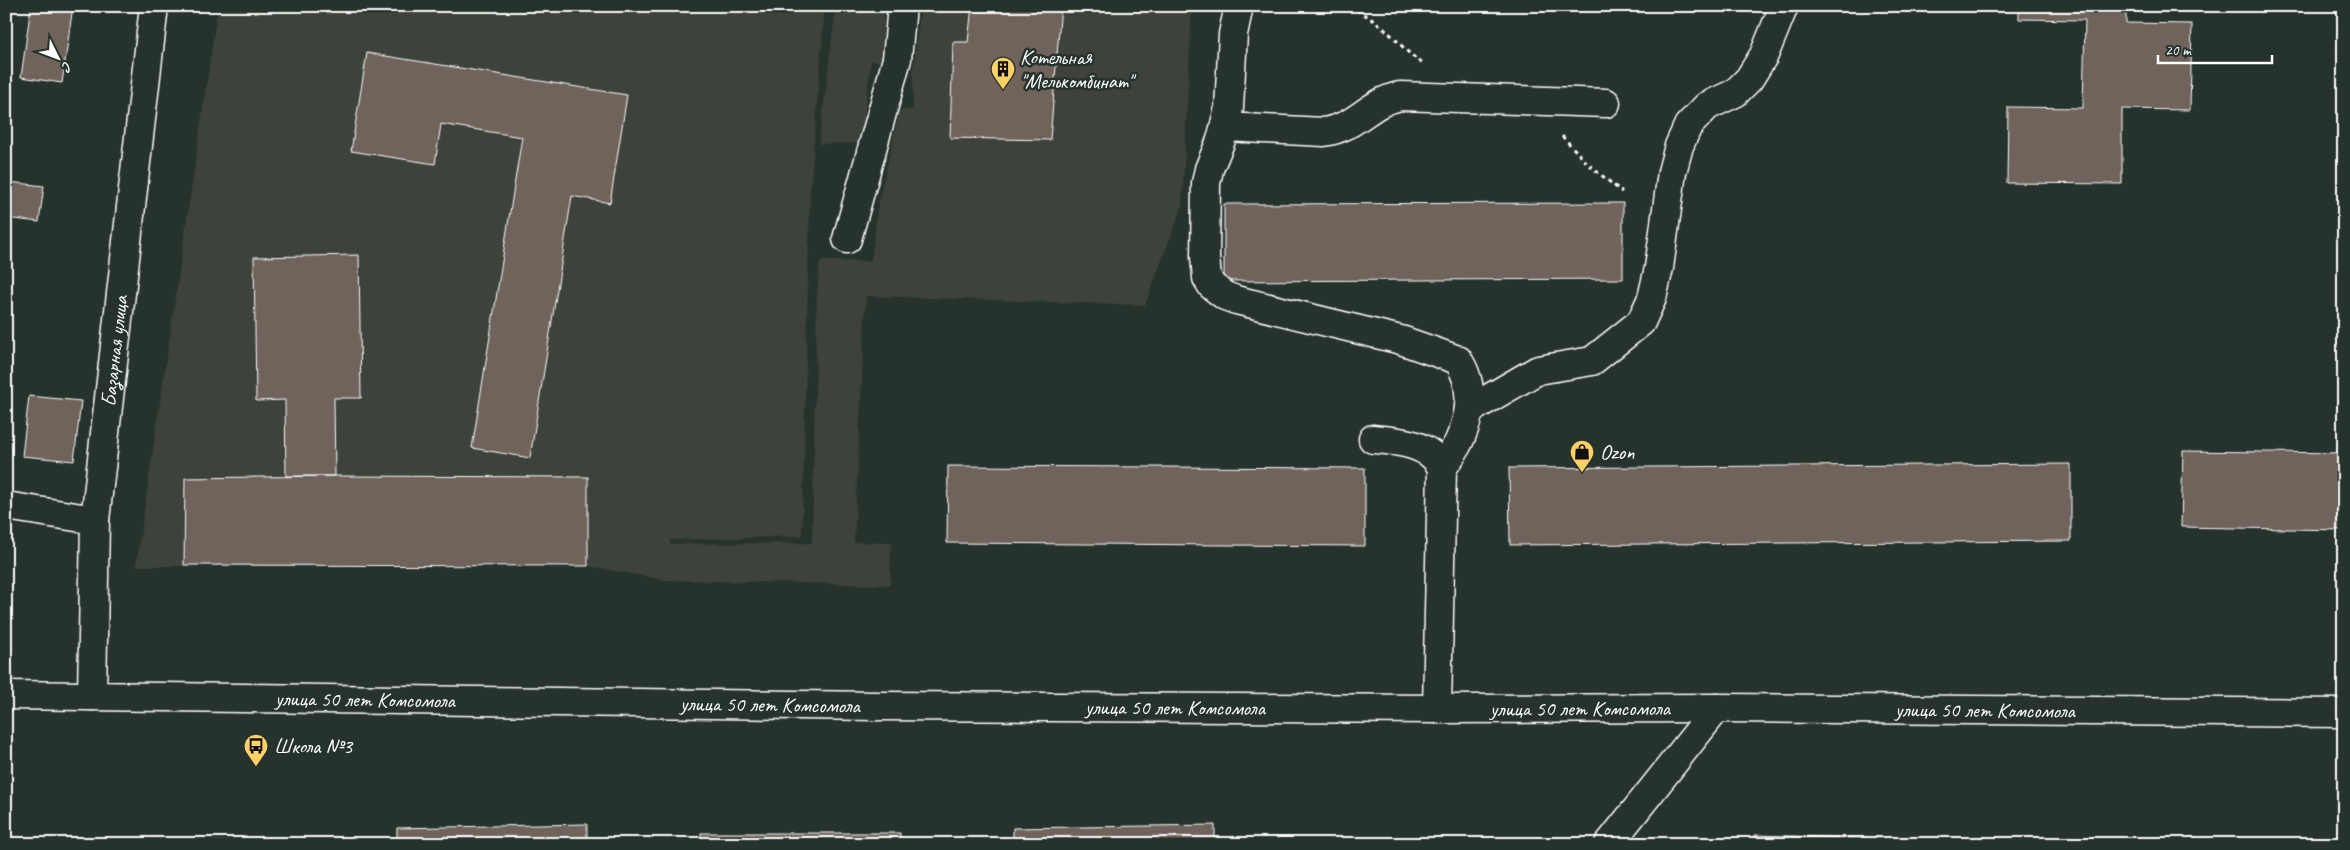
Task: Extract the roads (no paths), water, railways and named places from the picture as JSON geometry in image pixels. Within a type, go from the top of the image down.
[{"type":"street","name":"Базарная улица","points":[[92,696],[95,520],[154,6]]},
{"type":"street","points":[[848,239],[897,58],[902,6]]},
{"type":"street","points":[[1239,6],[1233,34],[1229,108],[1225,127],[1208,169],[1206,183],[1205,269],[1207,278],[1212,286],[1226,296],[1236,300],[1401,340],[1449,355],[1458,360],[1469,378],[1470,410],[1454,451],[1442,468],[1437,709]]},
{"type":"street","points":[[1470,410],[1538,370],[1592,361],[1641,322],[1652,298],[1659,268],[1672,172],[1679,146],[1688,126],[1707,106],[1734,93],[1749,79],[1764,55],[1784,6]]},
{"type":"street","points":[[1225,127],[1324,132],[1339,130],[1355,122],[1380,102],[1400,96],[1606,104]]},
{"type":"street","points":[[1373,439],[1417,446],[1434,456],[1442,468]]},
{"type":"street","points":[[6,506],[95,520]]},
{"type":"street","name":"улица 50 лет Комсомола","points":[[6,695],[878,706],[1437,709],[1717,708],[2344,713]]},
{"type":"street","points":[[1609,844],[1717,708]]},
{"type":"place","name":"Котельная \"Мелькомбинат\"","points":[[1003,90]]},
{"type":"place","name":"Ozon","points":[[1582,473]]},
{"type":"place","name":"Школа №3","points":[[256,767]]}]
